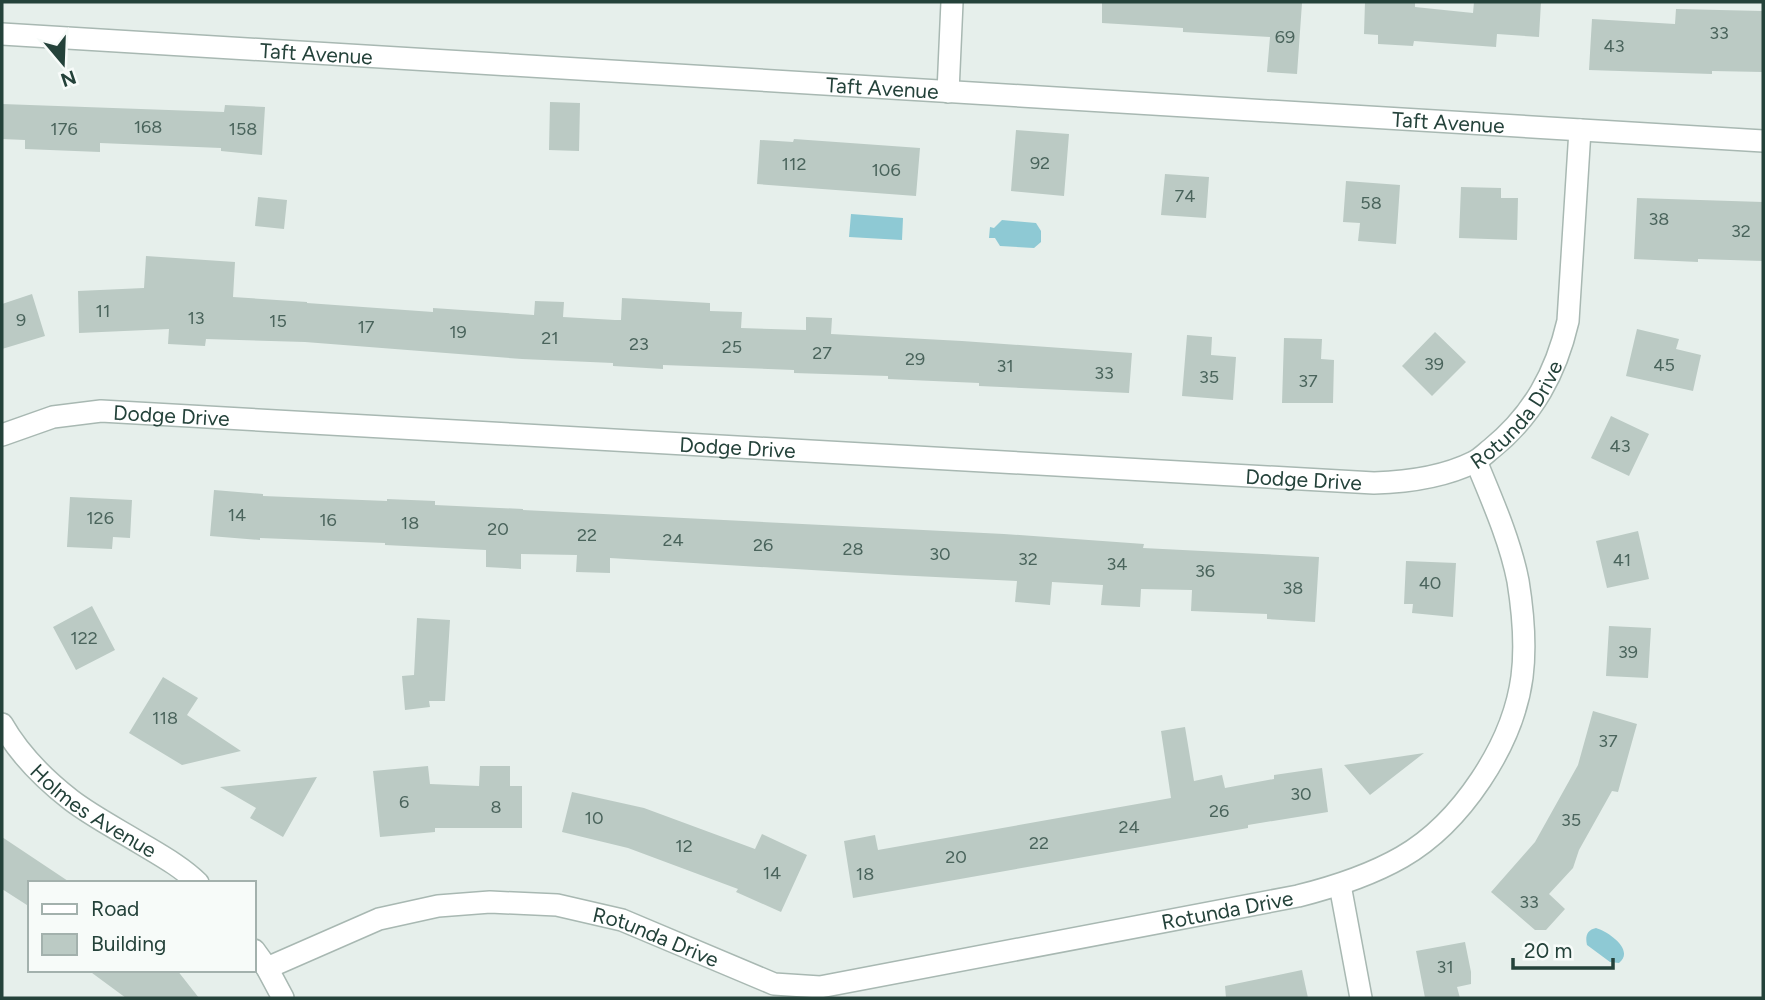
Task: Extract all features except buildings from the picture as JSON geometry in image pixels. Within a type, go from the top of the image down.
[{"type":"street","points":[[948,92],[952,2]]},
{"type":"street","name":"Taft Avenue","points":[[2,34],[1763,141]]},
{"type":"street","name":"Rotunda Drive","points":[[267,968],[379,919],[438,906],[490,902],[557,905],[622,920],[774,984],[821,993],[1298,896],[1340,885],[1395,861],[1435,833],[1468,798],[1494,758],[1512,717],[1523,666],[1524,631],[1517,580],[1501,523],[1476,461],[1504,439],[1526,414],[1546,384],[1561,349],[1568,321],[1580,130]]},
{"type":"street","name":"Dodge Drive","points":[[2,435],[53,417],[101,411],[1374,483],[1398,483],[1439,474],[1476,461]]},
{"type":"street","name":"Holmes Avenue","points":[[2,724],[36,770],[72,801],[152,850],[196,881]]},
{"type":"street","points":[[1340,885],[1361,998]]},
{"type":"street","points":[[256,953],[283,998]]},
{"type":"water","points":[[851,214],[903,218],[902,240],[849,237]]},
{"type":"water","points":[[1002,220],[1036,223],[1041,231],[1041,242],[1034,248],[1000,246],[995,238],[989,238],[990,227],[994,228]]},
{"type":"water","points":[[1596,928],[1613,937],[1622,947],[1624,953],[1619,963],[1610,962],[1587,945],[1587,934]]}]
